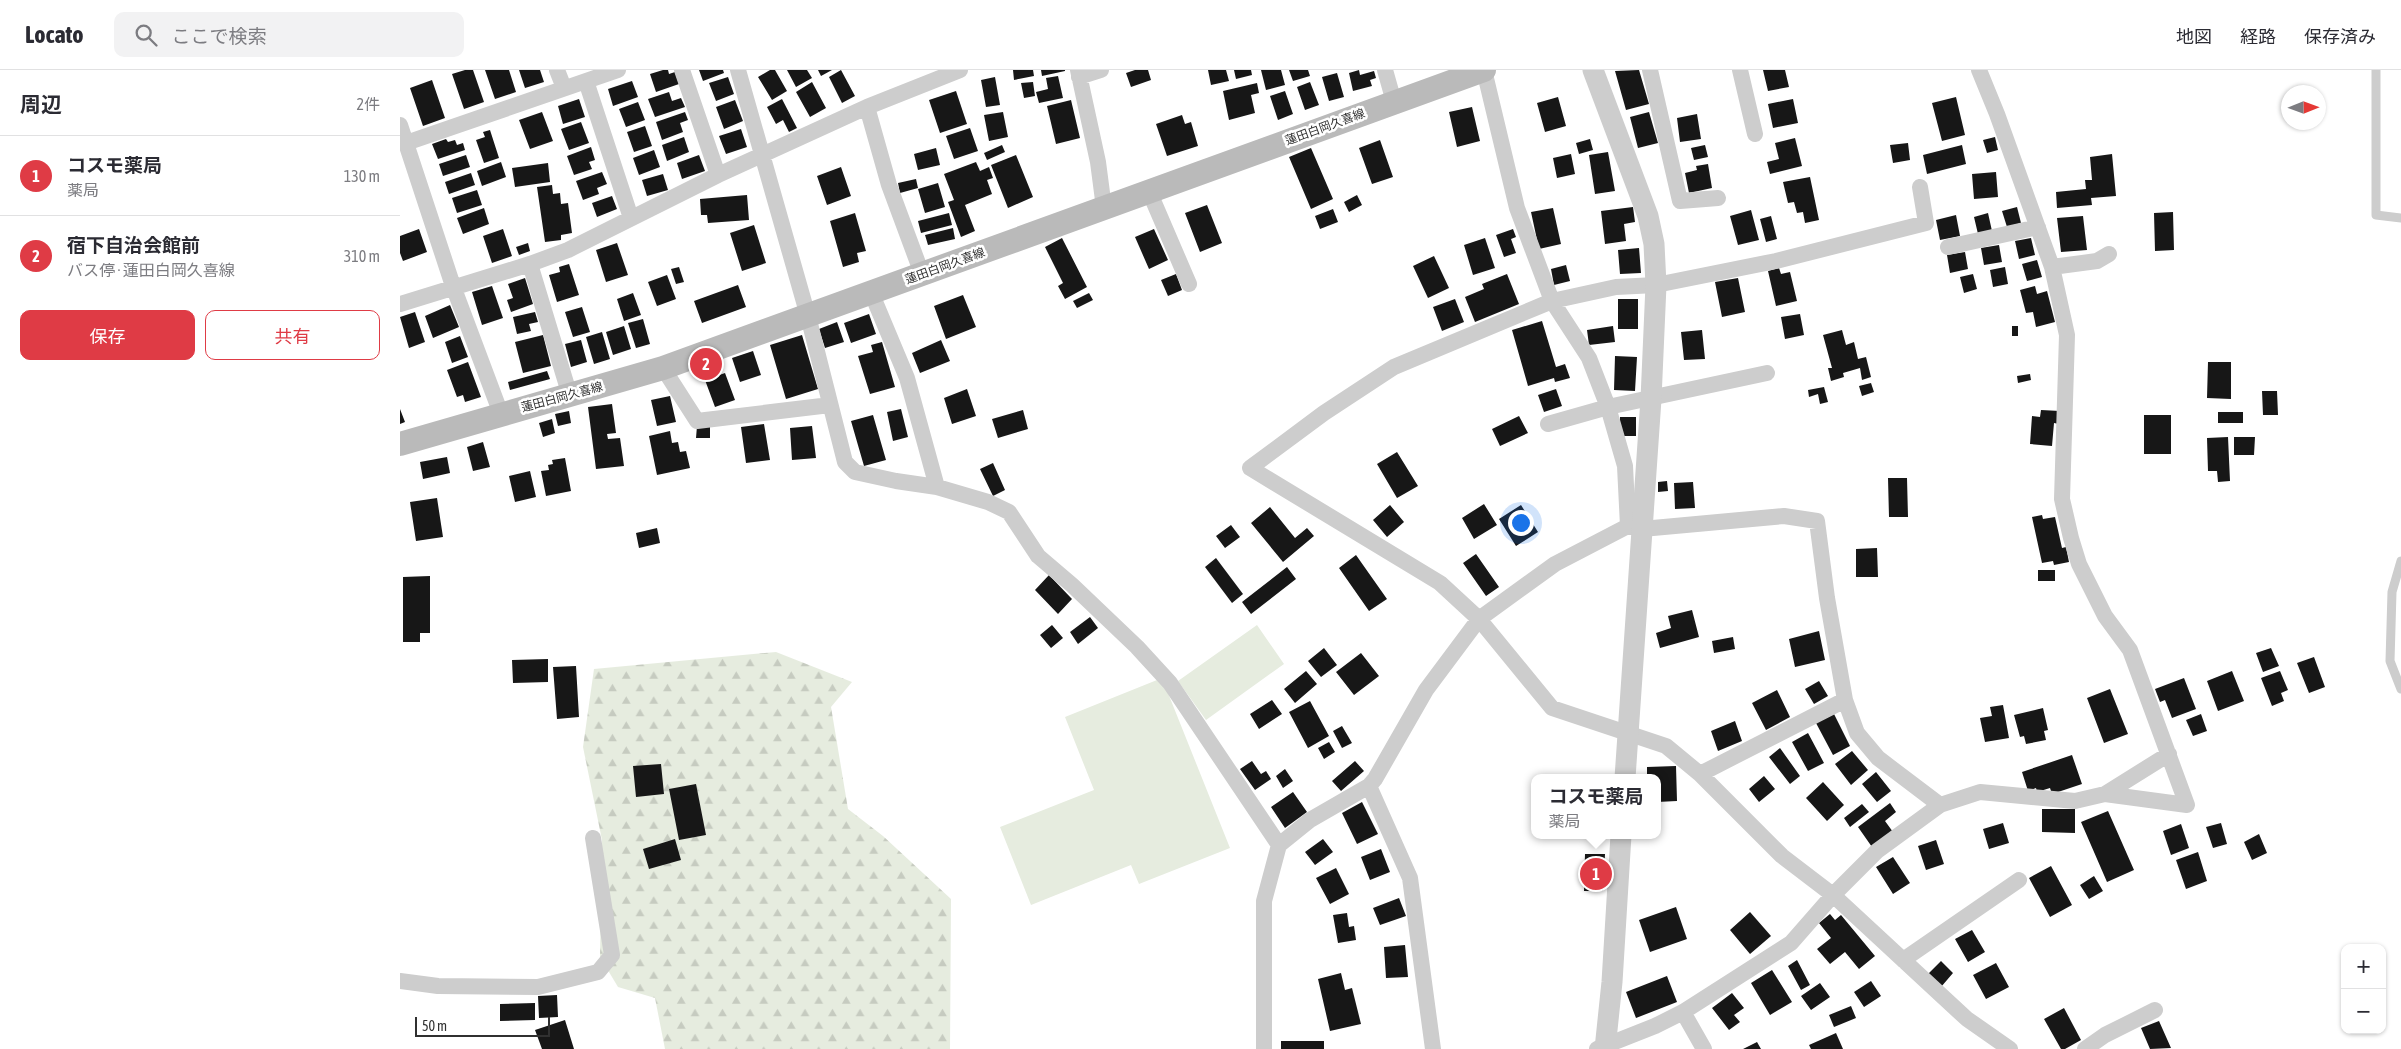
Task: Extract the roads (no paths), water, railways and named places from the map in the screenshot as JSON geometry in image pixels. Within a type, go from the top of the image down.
[{"type":"main road","name":"蓮田白岡久喜線","points":[[400,444],[663,368],[1484,70]]},
{"type":"street","points":[[557,70],[564,88]]},
{"type":"street","points":[[406,143],[618,70]]},
{"type":"street","points":[[682,70],[718,175]]},
{"type":"street","points":[[738,70],[808,316],[845,462],[855,472],[937,487],[988,502],[1009,512],[1038,556],[1072,585],[1137,647],[1170,683],[1279,844]]},
{"type":"street","points":[[400,304],[530,264],[568,250],[763,154],[868,107],[960,70]]},
{"type":"street","points":[[1101,70],[1078,74],[1098,162],[1104,208]]},
{"type":"street","points":[[1385,70],[1394,102]]},
{"type":"street","points":[[1484,70],[1517,208],[1552,301],[1589,358],[1608,407],[1625,466],[1635,527]]},
{"type":"street","points":[[1594,70],[1648,216],[1654,244],[1656,285],[1651,398],[1635,527],[1625,774]]},
{"type":"street","points":[[1650,70],[1680,201],[1718,198]]},
{"type":"street","points":[[1740,70],[1754,134]]},
{"type":"street","points":[[1979,70],[2052,267],[2067,335],[2062,499],[2071,538],[2079,564],[2105,616],[2130,650],[2187,805],[2105,794]]},
{"type":"street","points":[[586,81],[631,218]]},
{"type":"street","points":[[868,107],[889,185],[922,274]]},
{"type":"street","points":[[400,125],[454,286],[501,414]]},
{"type":"street","points":[[1920,187],[1926,223],[1776,261],[1656,285],[1616,288],[1552,301],[1394,367],[1324,413],[1250,468],[1440,582],[1479,619],[1552,708],[1666,746],[1700,774],[1782,856],[1832,895],[1967,1019],[2010,1049]]},
{"type":"street","points":[[1149,192],[1189,284]]},
{"type":"street","points":[[1948,247],[2038,227]]},
{"type":"street","points":[[2052,267],[2097,261],[2109,254]]},
{"type":"street","points":[[530,264],[570,396]]},
{"type":"street","points":[[871,292],[907,378],[937,487]]},
{"type":"street","points":[[663,368],[698,420],[830,405]]},
{"type":"street","points":[[1548,424],[1608,407],[1766,373]]},
{"type":"street","points":[[1264,1049],[1264,901],[1279,844],[1310,820],[1369,786],[1375,779],[1426,690],[1479,619],[1555,564],[1635,527],[1784,516],[1817,522],[1827,598],[1845,700],[1857,733],[1878,758],[1940,805]]},
{"type":"street","points":[[1700,774],[1845,700]]},
{"type":"street","points":[[1602,1048],[1683,1012],[1791,943],[1832,895],[1877,851],[1940,805],[1980,792],[2075,801],[2105,794],[2169,754]]},
{"type":"street","points":[[1369,786],[1410,878],[1433,1049]]},
{"type":"street","points":[[400,981],[438,986],[538,987],[598,972],[612,955],[593,838]]},
{"type":"street","points":[[1602,1048],[1612,982],[1621,839]]},
{"type":"street","points":[[1903,960],[2019,880]]},
{"type":"street","points":[[2084,1049],[2155,1010]]},
{"type":"street","points":[[1683,1012],[1704,1049]]},
{"type":"lane","points":[[2376,70],[2376,214],[2401,218]]},
{"type":"lane","points":[[2401,561],[2392,592],[2390,661],[2401,689]]},
{"type":"place","name":"宿下自治会館前","points":[[706,364]]},
{"type":"place","name":"コスモ薬局","points":[[1596,874]]}]
